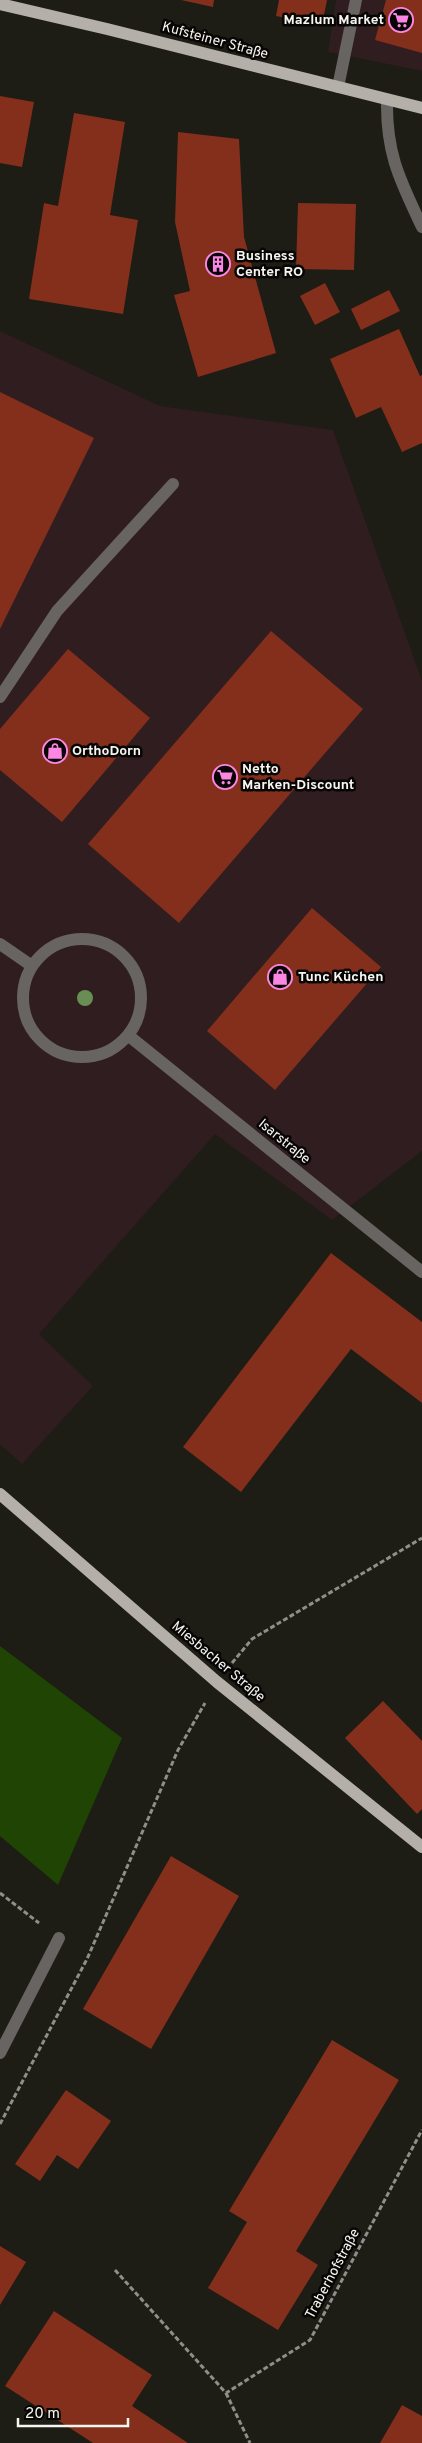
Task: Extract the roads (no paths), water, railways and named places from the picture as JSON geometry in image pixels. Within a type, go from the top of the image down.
[{"type":"main road","name":"Kufsteiner Straße","points":[[0,4],[422,108]]},
{"type":"main road","name":"Miesbacher Straße","points":[[0,1494],[217,1682],[422,1847]]},
{"type":"street","points":[[338,87],[356,0]]},
{"type":"street","points":[[387,100],[387,128],[395,168],[422,227]]},
{"type":"street","points":[[0,697],[57,611],[173,484]]},
{"type":"street","points":[[81,939],[100,941],[117,950],[131,963],[139,981],[142,1000],[138,1019],[129,1036],[114,1049],[95,1057],[75,1058],[56,1052],[40,1040],[28,1024],[23,1004],[24,985],[32,966],[45,952],[62,942],[81,939]]},
{"type":"street","points":[[0,944],[32,966]]},
{"type":"street","name":"Isarstraße","points":[[129,1036],[422,1272]]},
{"type":"street","points":[[0,2053],[59,1938]]},
{"type":"place","name":"Mazlum Market","points":[[401,20]]},
{"type":"place","name":"Business Center RO","points":[[218,264]]},
{"type":"place","name":"OrthoDorn","points":[[55,751]]},
{"type":"place","name":"Netto Marken-Discount","points":[[225,777]]},
{"type":"place","name":"Tunc Küchen","points":[[280,977]]}]
